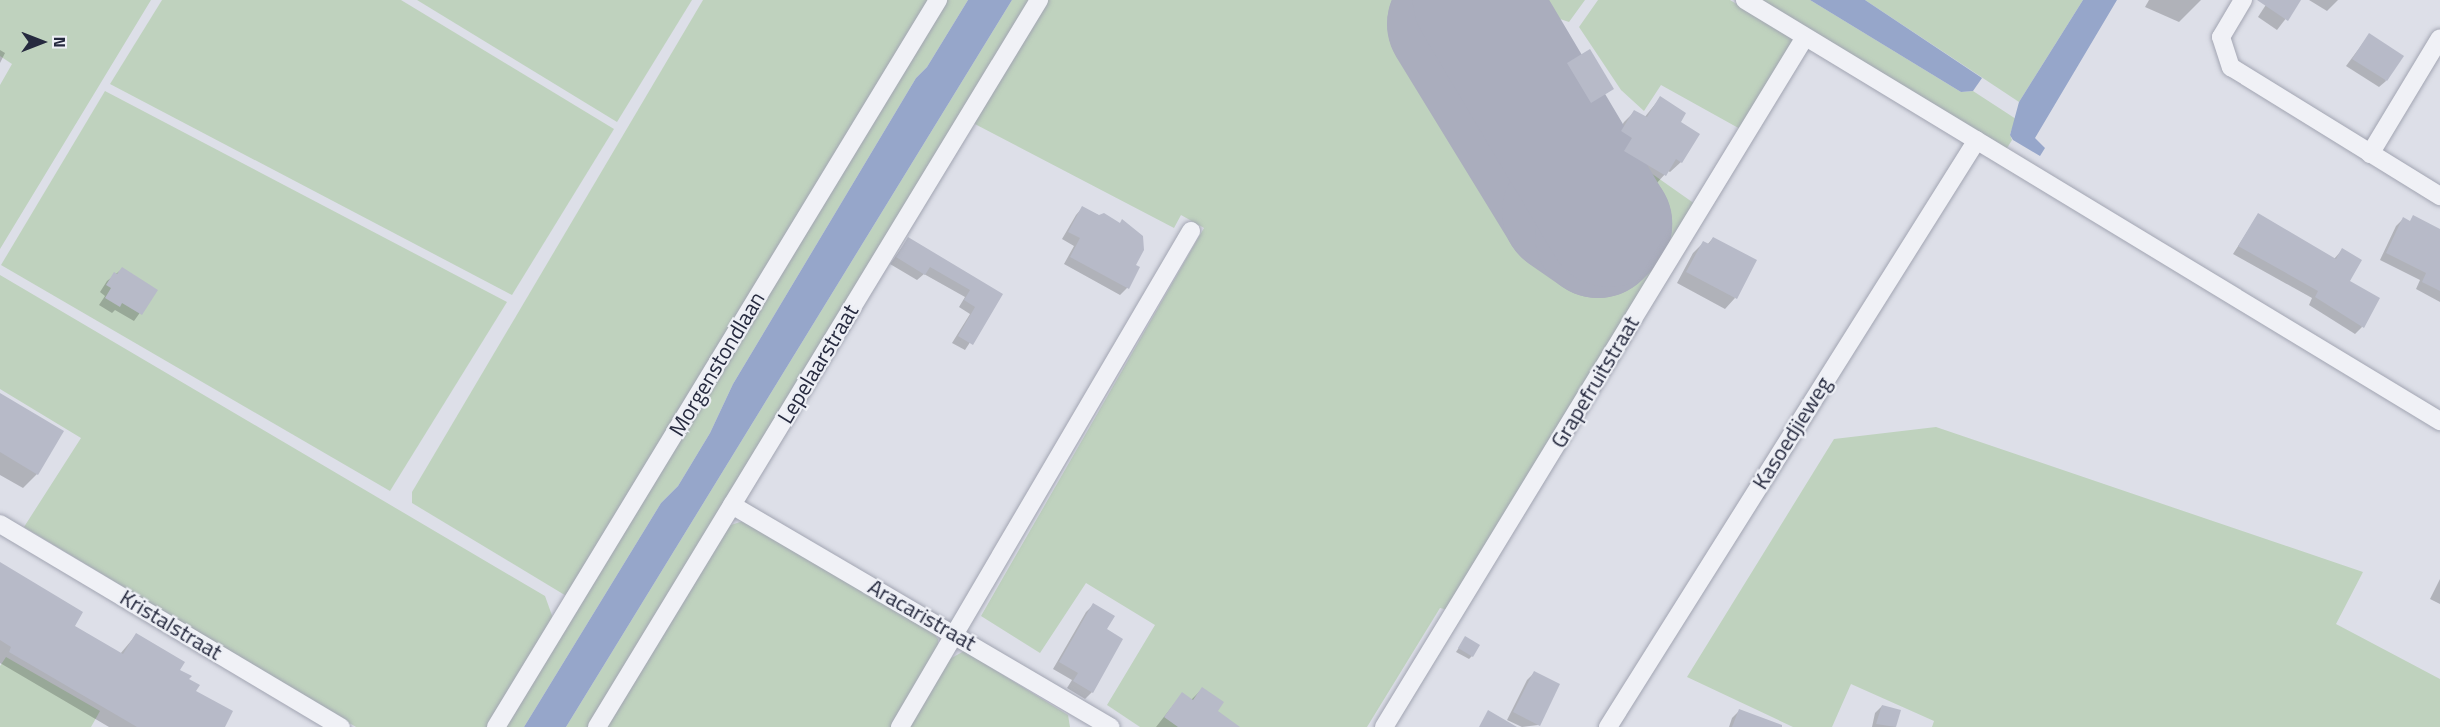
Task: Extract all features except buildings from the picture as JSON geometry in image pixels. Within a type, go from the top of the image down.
[{"type":"street","name":"Morgenstondlaan","points":[[496,727],[938,0]]},
{"type":"street","name":"Lepelaarstraat","points":[[597,727],[1039,0]]},
{"type":"street","points":[[1745,0],[2440,421]]},
{"type":"street","points":[[2243,0],[2221,37],[2231,67],[2440,196]]},
{"type":"street","name":"Grapefruitstraat","points":[[1384,727],[1806,37]]},
{"type":"street","points":[[2370,154],[2440,38]]},
{"type":"street","name":"Kasoedjieweg","points":[[1608,727],[1977,140]]},
{"type":"street","points":[[900,727],[1191,231]]},
{"type":"street","name":"Aracaristraat","points":[[732,505],[1112,727]]},
{"type":"street","name":"Kristalstraat","points":[[0,524],[341,727]]},
{"type":"green space","points":[[0,0],[151,0],[0,249],[0,85],[12,64],[0,56]]},
{"type":"green space","points":[[162,0],[401,0],[614,129],[512,295],[110,84]]},
{"type":"green space","points":[[417,0],[692,0],[617,122]]},
{"type":"green space","points":[[703,0],[931,0],[568,597],[412,503],[412,492]]},
{"type":"green space","points":[[945,0],[968,0],[927,67],[916,78],[733,384],[710,433],[678,486],[661,503],[524,727],[503,727]]},
{"type":"green space","points":[[1012,0],[1032,0],[589,727],[566,727]]},
{"type":"green space","points":[[1044,0],[1463,0],[1446,25],[1563,216],[1601,241],[1616,224],[1588,181],[1614,147],[1695,204],[1448,610],[1440,608],[1367,727],[1140,727],[1107,705],[1155,625],[1086,583],[1040,653],[981,616],[1204,228],[1181,215],[1174,228],[971,122]]},
{"type":"green space","points":[[1482,0],[1585,0],[1569,22],[1554,17],[1516,59]]},
{"type":"green space","points":[[1598,0],[1730,0],[1798,41],[1742,130],[1661,85],[1644,111],[1621,90],[1579,27]]},
{"type":"green space","points":[[1757,0],[1810,0],[1961,92],[1973,91],[2016,119],[2010,134],[2012,140],[2004,153]]},
{"type":"green space","points":[[1865,0],[2083,0],[2019,102]]},
{"type":"green space","points":[[105,91],[507,302],[390,491],[1,265]]},
{"type":"green space","points":[[0,275],[545,596],[554,621],[488,727],[356,727],[24,527],[81,438],[0,389]]},
{"type":"green space","points":[[1936,427],[2363,572],[2336,624],[2440,679],[2440,727],[1932,727],[1934,721],[1851,684],[1832,727],[1793,727],[1687,677],[1834,439]]},
{"type":"green space","points":[[746,520],[931,629],[938,639],[938,652],[892,727],[603,727],[722,534],[731,525]]},
{"type":"green space","points":[[964,651],[1068,715],[1070,727],[907,727],[948,660]]},
{"type":"green space","points":[[6,657],[100,711],[91,727],[0,727],[0,666]]},
{"type":"water","points":[[968,0],[1012,0],[566,727],[524,727],[661,503],[678,486],[710,433],[733,384],[916,78],[927,67]]},
{"type":"water","points":[[1810,0],[1865,0],[1982,78],[1973,91],[1961,92]]},
{"type":"water","points":[[2083,0],[2117,0],[2035,138],[2045,148],[2040,156],[2013,140],[2010,135],[2019,102]]},
{"type":"runway","points":[[1467,0],[1450,24],[1565,212],[1598,235],[1609,224],[1476,0]]}]
